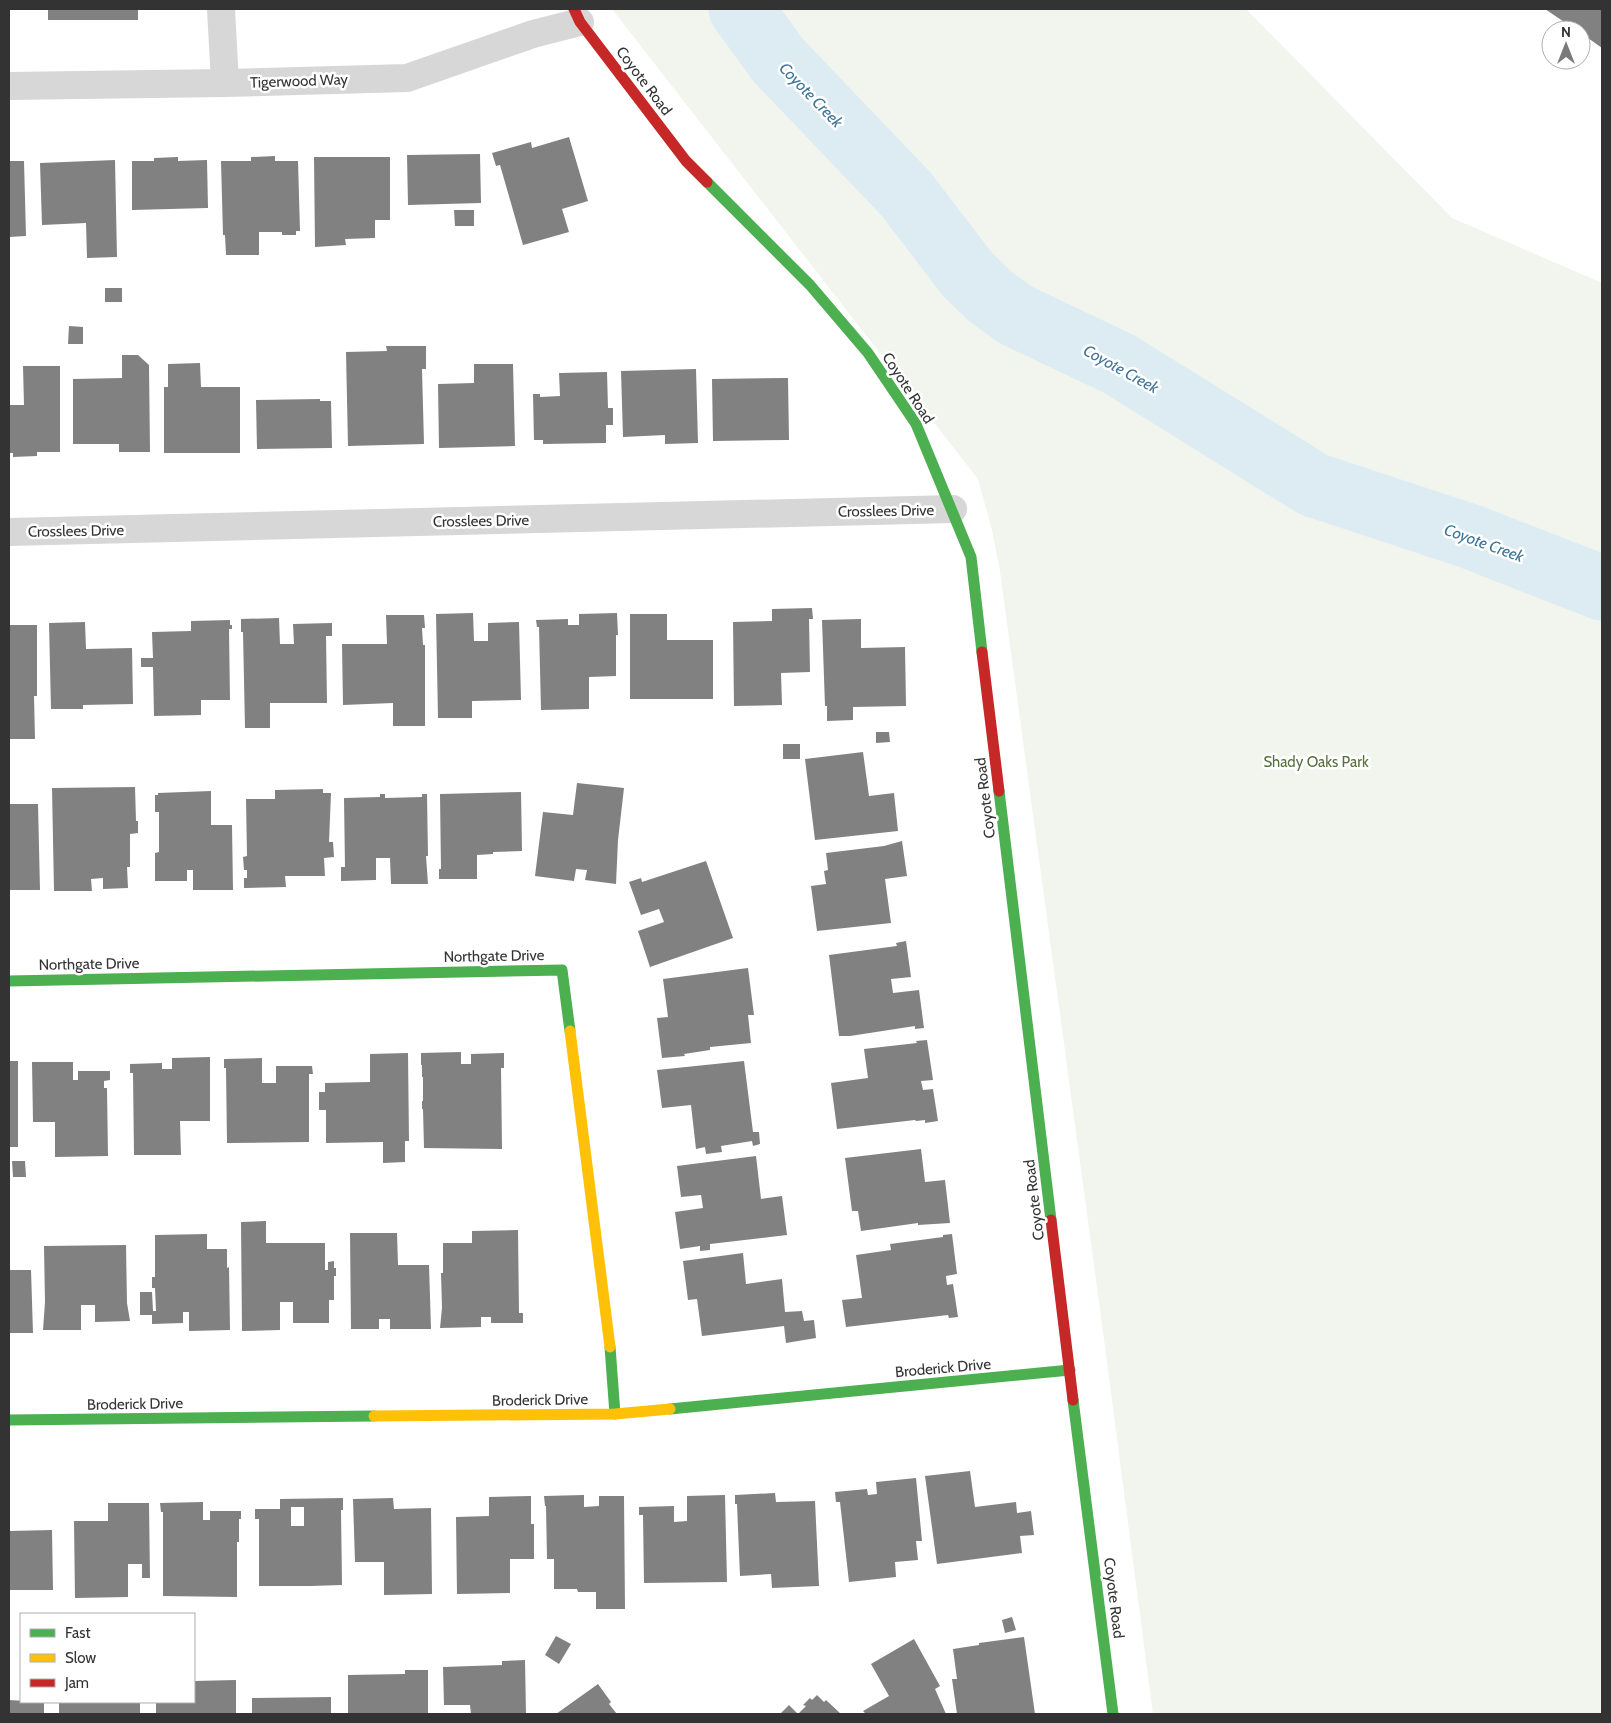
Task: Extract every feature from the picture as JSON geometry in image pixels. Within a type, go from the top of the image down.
[{"type":"street","points":[[221,9],[225,83]]},
{"type":"street","name":"Tigerwood Way","points":[[9,86],[407,78],[533,34],[577,15]]},
{"type":"street","name":"Coyote Road","points":[[577,15],[686,161],[810,285],[868,353],[916,424],[971,557],[1113,1714]]},
{"type":"street","name":"Crosslees Drive","points":[[9,532],[953,510]]},
{"type":"street","name":"Northgate Drive","points":[[9,981],[562,970],[611,1358],[615,1414]]},
{"type":"street","name":"Broderick Drive","points":[[9,1420],[615,1414],[1070,1370]]},
{"type":"green space","name":"Shady Oaks Park","points":[[612,9],[1246,9],[1452,218],[1602,283],[1602,1714],[1153,1714],[1000,571],[992,530],[978,479]]},
{"type":"building","points":[[48,9],[138,9],[138,20],[48,20]]},
{"type":"building","points":[[1545,9],[1602,9],[1602,48],[1591,40],[1591,20],[1561,20]]},
{"type":"building","points":[[569,137],[588,201],[562,209],[569,232],[523,245],[500,165],[496,166],[492,153],[531,142],[532,148]]},
{"type":"building","points":[[480,154],[481,203],[408,205],[407,155]]},
{"type":"building","points":[[275,156],[275,161],[298,161],[300,231],[296,231],[296,235],[282,235],[282,232],[259,232],[259,255],[226,255],[225,235],[223,235],[221,161],[251,161],[251,157]]},
{"type":"building","points":[[178,157],[178,161],[207,160],[208,208],[132,210],[132,161],[154,161],[154,158]]},
{"type":"building","points":[[314,157],[390,157],[390,220],[375,220],[375,238],[345,239],[346,245],[315,247]]},
{"type":"building","points":[[115,160],[117,257],[87,258],[86,223],[42,225],[40,163]]},
{"type":"building","points":[[9,161],[24,161],[26,236],[9,237]]},
{"type":"building","points":[[454,210],[474,210],[474,226],[455,226]]},
{"type":"building","points":[[105,288],[122,288],[122,302],[105,302]]},
{"type":"building","points":[[69,326],[83,327],[83,344],[68,344]]},
{"type":"building","points":[[386,346],[426,346],[426,369],[422,369],[424,444],[348,446],[346,352],[387,351]]},
{"type":"building","points":[[122,355],[138,355],[149,365],[150,452],[119,452],[119,444],[73,444],[73,379],[122,378]]},
{"type":"building","points":[[200,363],[201,387],[240,387],[240,453],[164,453],[164,387],[168,387],[168,364]]},
{"type":"building","points":[[474,364],[513,364],[515,446],[439,448],[438,384],[474,383]]},
{"type":"building","points":[[23,366],[60,366],[60,452],[37,452],[37,456],[13,457],[13,453],[9,453],[9,405],[24,405]]},
{"type":"building","points":[[696,369],[698,443],[665,444],[665,435],[623,437],[621,371]]},
{"type":"building","points":[[607,372],[608,408],[613,408],[613,425],[606,425],[606,443],[543,444],[543,440],[534,440],[533,394],[540,394],[540,397],[560,396],[559,373]]},
{"type":"building","points":[[788,378],[789,440],[713,441],[712,379]]},
{"type":"building","points":[[320,399],[320,401],[331,401],[332,448],[257,449],[256,400]]},
{"type":"building","points":[[812,608],[813,619],[809,619],[810,672],[781,673],[782,705],[734,706],[733,622],[772,621],[772,609]]},
{"type":"building","points":[[473,613],[474,641],[488,641],[488,623],[519,622],[521,700],[472,701],[472,718],[438,718],[436,614]]},
{"type":"building","points":[[617,613],[616,676],[589,677],[589,709],[541,710],[539,627],[537,627],[536,620],[568,619],[568,625],[579,625],[579,614]]},
{"type":"building","points":[[630,614],[667,614],[667,640],[713,640],[713,699],[630,699]]},
{"type":"building","points":[[386,615],[424,615],[425,628],[422,628],[423,645],[425,645],[425,726],[393,726],[393,703],[343,705],[342,644],[387,644]]},
{"type":"building","points":[[279,618],[280,644],[294,644],[293,624],[332,623],[332,636],[326,636],[327,703],[270,703],[270,728],[245,728],[243,632],[241,632],[241,619]]},
{"type":"building","points":[[861,619],[861,648],[905,647],[906,706],[853,707],[853,720],[827,721],[822,620]]},
{"type":"building","points":[[230,620],[232,629],[229,629],[230,700],[201,700],[201,715],[154,716],[153,667],[141,667],[141,658],[153,658],[152,632],[191,631],[191,621]]},
{"type":"building","points":[[85,622],[86,649],[132,648],[133,704],[83,705],[83,709],[51,709],[49,623]]},
{"type":"building","points":[[9,625],[37,625],[37,696],[34,696],[35,739],[9,739]]},
{"type":"building","points":[[876,732],[889,732],[890,742],[876,743]]},
{"type":"building","points":[[783,744],[800,744],[800,759],[783,759]]},
{"type":"building","points":[[863,752],[869,796],[894,793],[898,831],[815,840],[805,759]]},
{"type":"building","points":[[577,783],[624,788],[618,840],[616,884],[585,880],[587,870],[576,869],[574,881],[535,876],[543,812],[573,815]]},
{"type":"building","points":[[135,787],[138,833],[130,834],[130,867],[127,867],[128,888],[103,889],[103,878],[91,879],[92,891],[54,891],[52,788]]},
{"type":"building","points":[[323,789],[323,793],[331,793],[329,842],[333,842],[334,857],[324,858],[325,876],[285,876],[286,887],[244,888],[244,878],[247,878],[243,857],[247,856],[246,799],[275,799],[275,790]]},
{"type":"building","points":[[211,791],[211,825],[232,825],[233,890],[193,890],[193,870],[187,870],[187,881],[155,881],[155,853],[159,852],[159,812],[155,812],[155,795],[158,795],[158,793]]},
{"type":"building","points":[[521,792],[522,851],[493,852],[493,854],[477,855],[477,879],[439,879],[439,869],[441,869],[440,794]]},
{"type":"building","points":[[380,794],[385,794],[385,798],[422,797],[422,794],[427,794],[428,856],[426,856],[428,884],[391,884],[390,858],[376,858],[376,880],[341,881],[341,867],[345,867],[344,798],[380,797]]},
{"type":"building","points":[[9,804],[38,804],[40,890],[9,890]]},
{"type":"building","points":[[902,841],[907,876],[885,879],[891,923],[817,931],[811,886],[826,884],[824,871],[828,870],[826,853],[884,846]]},
{"type":"building","points":[[706,861],[733,938],[650,967],[638,931],[664,922],[659,909],[641,915],[629,882],[641,878],[642,882]]},
{"type":"building","points":[[906,941],[911,977],[891,979],[893,993],[919,990],[924,1028],[915,1029],[915,1026],[839,1036],[829,955],[897,946],[896,943]]},
{"type":"building","points":[[748,968],[754,1015],[748,1015],[751,1043],[710,1047],[710,1050],[684,1054],[685,1056],[662,1058],[657,1018],[668,1017],[663,979]]},
{"type":"building","points":[[927,1040],[933,1080],[921,1081],[923,1090],[933,1089],[938,1121],[925,1123],[925,1120],[915,1120],[837,1129],[831,1083],[868,1078],[864,1049],[917,1043],[916,1041]]},
{"type":"building","points":[[461,1052],[461,1064],[471,1064],[471,1054],[504,1053],[504,1068],[501,1068],[502,1149],[424,1148],[421,1053]]},
{"type":"building","points":[[408,1053],[409,1141],[405,1141],[405,1162],[383,1163],[383,1142],[326,1143],[326,1110],[319,1110],[319,1092],[325,1092],[325,1083],[370,1082],[370,1054]]},
{"type":"building","points":[[210,1057],[210,1121],[180,1121],[181,1155],[134,1155],[133,1073],[130,1073],[130,1064],[162,1063],[162,1069],[172,1069],[172,1058]]},
{"type":"building","points":[[262,1058],[262,1083],[276,1083],[276,1066],[312,1066],[313,1074],[309,1074],[309,1142],[227,1143],[226,1068],[224,1068],[224,1059]]},
{"type":"building","points":[[9,1061],[18,1061],[18,1147],[9,1147]]},
{"type":"building","points":[[744,1061],[753,1132],[759,1132],[760,1144],[753,1146],[752,1141],[721,1146],[722,1152],[706,1154],[705,1147],[696,1149],[691,1105],[662,1108],[657,1070]]},
{"type":"building","points":[[32,1062],[73,1062],[73,1080],[78,1080],[78,1071],[110,1071],[110,1080],[104,1081],[104,1088],[107,1088],[108,1156],[55,1157],[55,1122],[33,1122]]},
{"type":"building","points":[[921,1149],[925,1182],[945,1180],[950,1223],[918,1225],[918,1223],[861,1231],[858,1211],[852,1211],[845,1158]]},
{"type":"building","points":[[756,1156],[761,1199],[782,1196],[787,1235],[710,1244],[710,1250],[700,1251],[700,1246],[680,1249],[675,1212],[703,1208],[701,1195],[681,1197],[677,1166]]},
{"type":"building","points":[[12,1161],[25,1161],[26,1177],[13,1177]]},
{"type":"building","points":[[266,1221],[266,1243],[325,1243],[325,1270],[328,1270],[328,1262],[334,1261],[334,1268],[336,1268],[334,1300],[329,1300],[329,1323],[293,1323],[293,1302],[280,1302],[280,1330],[242,1331],[241,1222]]},
{"type":"building","points":[[518,1230],[519,1313],[523,1313],[523,1323],[491,1323],[491,1317],[481,1317],[481,1327],[440,1328],[443,1243],[472,1243],[472,1231]]},
{"type":"building","points":[[350,1233],[397,1233],[398,1265],[429,1265],[431,1329],[390,1329],[390,1319],[379,1319],[379,1329],[351,1329]]},
{"type":"building","points":[[207,1234],[207,1249],[227,1249],[230,1330],[189,1331],[189,1312],[183,1312],[183,1323],[152,1324],[152,1315],[140,1315],[140,1292],[152,1292],[153,1311],[156,1311],[155,1288],[152,1288],[152,1277],[155,1277],[155,1235]]},
{"type":"building","points":[[952,1234],[957,1274],[946,1276],[947,1285],[953,1284],[958,1317],[949,1318],[948,1315],[846,1327],[842,1300],[862,1298],[856,1255],[891,1250],[890,1244],[943,1237],[943,1235]]},
{"type":"building","points":[[126,1245],[127,1303],[130,1321],[95,1322],[95,1305],[81,1305],[81,1330],[43,1330],[45,1302],[44,1246]]},
{"type":"building","points":[[743,1253],[746,1284],[782,1279],[785,1312],[802,1311],[804,1321],[814,1320],[816,1338],[786,1343],[784,1326],[702,1336],[697,1299],[688,1300],[683,1261]]},
{"type":"building","points":[[9,1270],[31,1270],[33,1333],[9,1333]]},
{"type":"building","points":[[970,1471],[975,1507],[1016,1502],[1017,1513],[1031,1511],[1034,1535],[1020,1536],[1022,1553],[937,1564],[925,1476]]},
{"type":"building","points":[[916,1478],[922,1541],[916,1541],[918,1560],[895,1562],[896,1577],[849,1582],[840,1502],[836,1502],[835,1492],[867,1489],[868,1495],[877,1494],[876,1482]]},
{"type":"building","points":[[775,1493],[776,1502],[815,1501],[819,1586],[772,1588],[771,1574],[740,1576],[735,1495]]},
{"type":"building","points":[[584,1495],[584,1507],[599,1506],[599,1496],[624,1496],[625,1609],[596,1609],[596,1592],[578,1592],[577,1589],[554,1589],[554,1559],[547,1559],[546,1506],[544,1496]]},
{"type":"building","points":[[725,1495],[727,1582],[644,1583],[643,1515],[639,1515],[639,1507],[674,1506],[674,1522],[687,1521],[687,1496]]},
{"type":"building","points":[[531,1496],[531,1524],[534,1524],[534,1559],[510,1559],[510,1593],[457,1594],[456,1517],[489,1516],[489,1497]]},
{"type":"building","points":[[343,1498],[343,1510],[341,1510],[342,1585],[259,1586],[259,1519],[255,1519],[255,1509],[280,1509],[280,1499]],"holes":[[[291,1507],[304,1507],[304,1526],[291,1526]]]},
{"type":"building","points":[[393,1498],[394,1509],[431,1508],[432,1594],[384,1595],[384,1562],[355,1562],[353,1499]]},
{"type":"building","points":[[203,1502],[203,1520],[210,1520],[210,1511],[241,1511],[239,1542],[237,1542],[237,1597],[163,1596],[163,1512],[161,1512],[160,1503]]},
{"type":"building","points":[[108,1503],[149,1503],[150,1578],[142,1578],[142,1564],[128,1564],[128,1597],[75,1598],[74,1521],[108,1521]]},
{"type":"building","points":[[52,1530],[53,1590],[9,1590],[9,1531]]},
{"type":"building","points":[[1012,1617],[1016,1630],[1005,1633],[1002,1620]]},
{"type":"building","points":[[556,1636],[571,1644],[559,1664],[545,1655]]},
{"type":"building","points":[[1024,1637],[1035,1714],[957,1714],[952,1679],[957,1679],[953,1649],[979,1645],[979,1643]]},
{"type":"building","points":[[914,1639],[940,1686],[935,1689],[946,1714],[866,1714],[863,1711],[889,1696],[871,1664]]},
{"type":"building","points":[[525,1660],[526,1714],[471,1714],[470,1705],[444,1705],[443,1667],[502,1665],[502,1661]]},
{"type":"building","points":[[405,1670],[428,1670],[428,1714],[348,1714],[348,1675],[405,1674]]},
{"type":"building","points":[[236,1680],[236,1714],[156,1714],[156,1703],[195,1703],[195,1681]]},
{"type":"building","points":[[598,1684],[617,1714],[556,1714]]},
{"type":"building","points":[[817,1695],[824,1702],[826,1700],[841,1714],[798,1714],[806,1706],[803,1705],[810,1698],[812,1700]]},
{"type":"building","points":[[331,1697],[331,1714],[252,1714],[252,1698]]},
{"type":"building","points":[[9,1700],[20,1701],[20,1703],[44,1703],[44,1714],[9,1714]]},
{"type":"building","points":[[59,1703],[140,1703],[140,1714],[59,1714]]},
{"type":"building","points":[[789,1705],[798,1714],[780,1714]]},
{"type":"waterway","name":"Coyote Creek","points":[[741,9],[778,60],[906,194],[968,275],[991,297],[1016,315],[1119,364],[1314,485],[1469,536],[1602,588]]},
{"type":"traffic: fast","points":[[707,182],[810,285],[868,353],[916,424],[971,557],[982,652]]},
{"type":"traffic: fast","points":[[999,791],[1051,1220]]},
{"type":"traffic: fast","points":[[9,981],[562,970],[570,1031]]},
{"type":"traffic: fast","points":[[610,1347],[615,1414]]},
{"type":"traffic: fast","points":[[670,1409],[1070,1370]]},
{"type":"traffic: fast","points":[[1073,1400],[1113,1714]]},
{"type":"traffic: fast","points":[[9,1420],[374,1416]]},
{"type":"traffic: slow","points":[[570,1031],[610,1347]]},
{"type":"traffic: slow","points":[[374,1416],[615,1414],[670,1409]]},
{"type":"traffic: jam","points":[[574,9],[580,22],[686,161],[707,182]]},
{"type":"traffic: jam","points":[[982,652],[999,791]]},
{"type":"traffic: jam","points":[[1051,1220],[1073,1400]]}]
